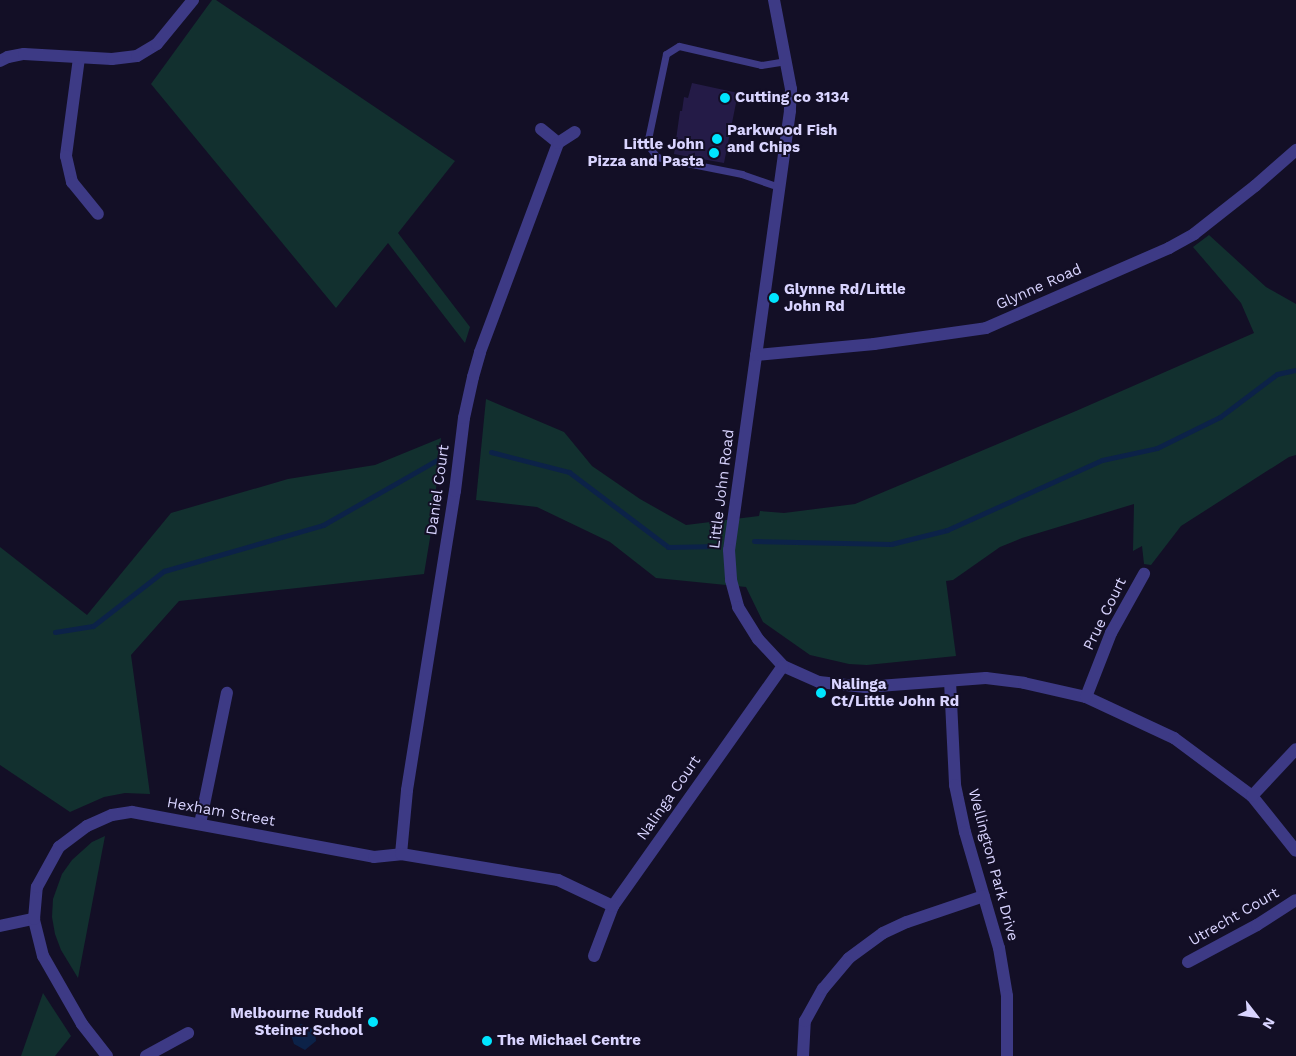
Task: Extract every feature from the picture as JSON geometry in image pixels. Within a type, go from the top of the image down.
[{"type":"street","points":[[0,61],[8,57],[24,54],[112,59],[137,56],[157,44],[193,0]]},
{"type":"street","name":"Little John Road","points":[[774,0],[791,88],[790,103],[729,550],[731,580],[738,607],[758,640],[783,666],[819,682],[865,686],[986,678],[1024,683],[1086,697],[1174,738],[1252,796],[1296,851]]},
{"type":"street","points":[[79,58],[66,156],[72,182],[98,214]]},
{"type":"street","points":[[540,129],[558,143],[575,132]]},
{"type":"street","name":"Daniel Court","points":[[401,854],[406,790],[454,500],[464,418],[473,377],[480,352],[558,143]]},
{"type":"street","name":"Glynne Road","points":[[756,354],[874,344],[986,328],[1169,248],[1194,234],[1255,186],[1296,150]]},
{"type":"street","name":"Prue Court","points":[[1086,697],[1111,633],[1144,574]]},
{"type":"street","name":"Nalinga Court","points":[[594,956],[613,906],[783,666]]},
{"type":"street","name":"Wellington Park Drive","points":[[950,681],[955,785],[965,832],[999,948],[1007,996],[1007,1056]]},
{"type":"street","points":[[200,824],[227,693]]},
{"type":"street","points":[[1252,796],[1296,749]]},
{"type":"street","name":"Hexham Street","points":[[107,1056],[82,1024],[43,956],[34,919],[37,887],[47,865],[59,847],[87,826],[112,816],[132,812],[374,857],[401,854],[558,880],[613,906]]},
{"type":"street","points":[[803,1056],[805,1021],[823,989],[850,958],[883,934],[899,926],[984,896]]},
{"type":"street","name":"Utrecht Court","points":[[1188,962],[1257,925],[1296,900]]},
{"type":"street","points":[[0,926],[34,919]]},
{"type":"street","points":[[146,1056],[188,1033]]},
{"type":"lane","points":[[779,187],[742,174],[657,157],[647,144],[666,54],[679,46],[762,65],[785,61]]},
{"type":"green space","points":[[212,0],[216,0],[455,161],[398,233],[470,327],[465,343],[388,243],[336,308],[151,84]]},
{"type":"green space","points":[[1209,235],[1266,287],[1296,304],[1296,455],[1289,457],[1181,526],[1151,565],[1144,564],[1142,546],[1133,551],[1134,504],[1022,538],[1000,547],[953,580],[946,581],[956,656],[867,665],[849,664],[810,655],[763,622],[746,587],[656,578],[610,542],[537,507],[476,500],[486,399],[564,432],[592,466],[640,499],[686,525],[759,516],[760,511],[784,513],[855,504],[1076,411],[1254,333],[1241,303],[1193,247]]},
{"type":"green space","points":[[441,438],[433,520],[424,574],[179,601],[131,655],[150,794],[125,793],[104,797],[70,812],[0,765],[0,547],[87,615],[171,513],[288,479],[375,465]]},
{"type":"green space","points":[[105,836],[78,978],[61,950],[55,934],[52,917],[53,899],[62,874],[72,860],[92,842]]},
{"type":"green space","points":[[43,993],[71,1036],[55,1056],[21,1056]]},
{"type":"water","points":[[301,1024],[315,1030],[316,1041],[305,1050],[294,1044],[290,1032]]},
{"type":"building","points":[[692,83],[738,93],[724,163],[674,154],[680,111],[682,111],[684,97],[688,98]]},
{"type":"waterway","points":[[754,541],[891,544],[947,530],[1102,460],[1157,448],[1220,417],[1277,374],[1296,370]]},
{"type":"waterway","points":[[491,452],[569,472],[668,547],[707,546]]},
{"type":"waterway","points":[[55,632],[93,626],[164,571],[323,525],[442,457]]},
{"type":"place","name":"Cutting co 3134","points":[[725,98]]},
{"type":"place","name":"Parkwood Fish and Chips","points":[[717,139]]},
{"type":"place","name":"Little John Pizza and Pasta","points":[[714,153]]},
{"type":"place","name":"Glynne Rd/Little John Rd","points":[[774,298]]},
{"type":"place","name":"Nalinga Ct/Little John Rd","points":[[821,693]]},
{"type":"place","name":"Melbourne Rudolf Steiner School","points":[[373,1022]]},
{"type":"place","name":"The Michael Centre","points":[[487,1041]]}]
